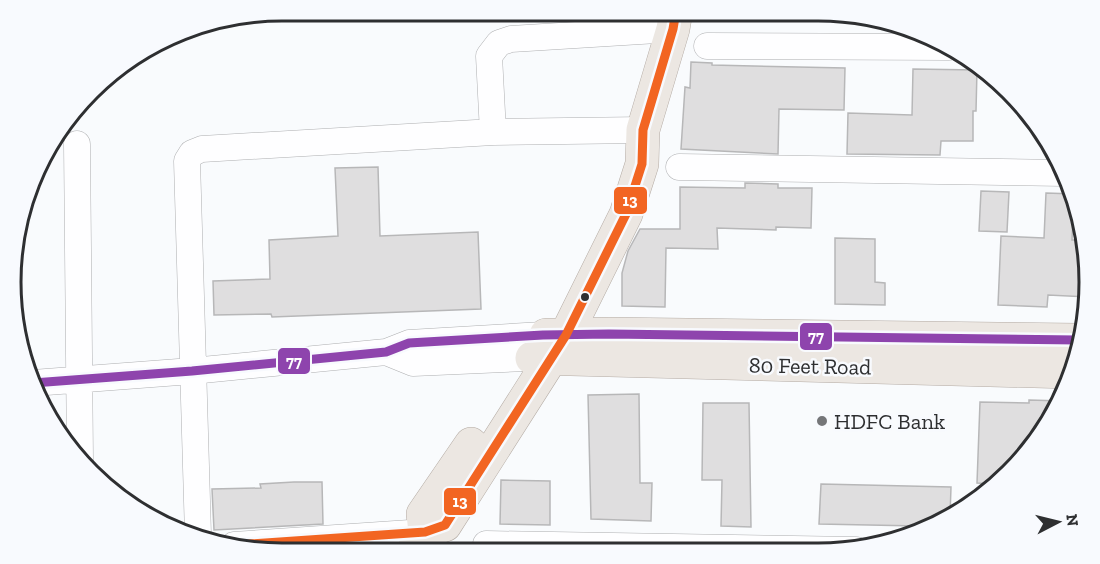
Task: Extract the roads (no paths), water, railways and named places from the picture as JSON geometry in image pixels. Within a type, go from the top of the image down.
[{"type":"main road","points":[[419,542],[445,525],[626,214],[642,164],[643,130],[674,21]]},
{"type":"main road","name":"80 Feet Road","points":[[547,347],[1072,340]]},
{"type":"main road","name":"80 Feet Road","points":[[547,347],[1063,372]]},
{"type":"street","points":[[493,132],[489,56],[499,43],[511,39],[665,21]]},
{"type":"street","points":[[707,46],[931,47]]},
{"type":"street","points":[[198,529],[187,161],[192,153],[202,149],[493,132],[643,130]]},
{"type":"street","points":[[76,144],[80,447]]},
{"type":"street","points":[[679,167],[1055,173]]},
{"type":"street","points":[[41,382],[192,371],[386,351],[413,363],[547,347]]},
{"type":"street","points":[[357,543],[419,542]]},
{"type":"place","name":"HDFC Bank","points":[[822,421]]}]
